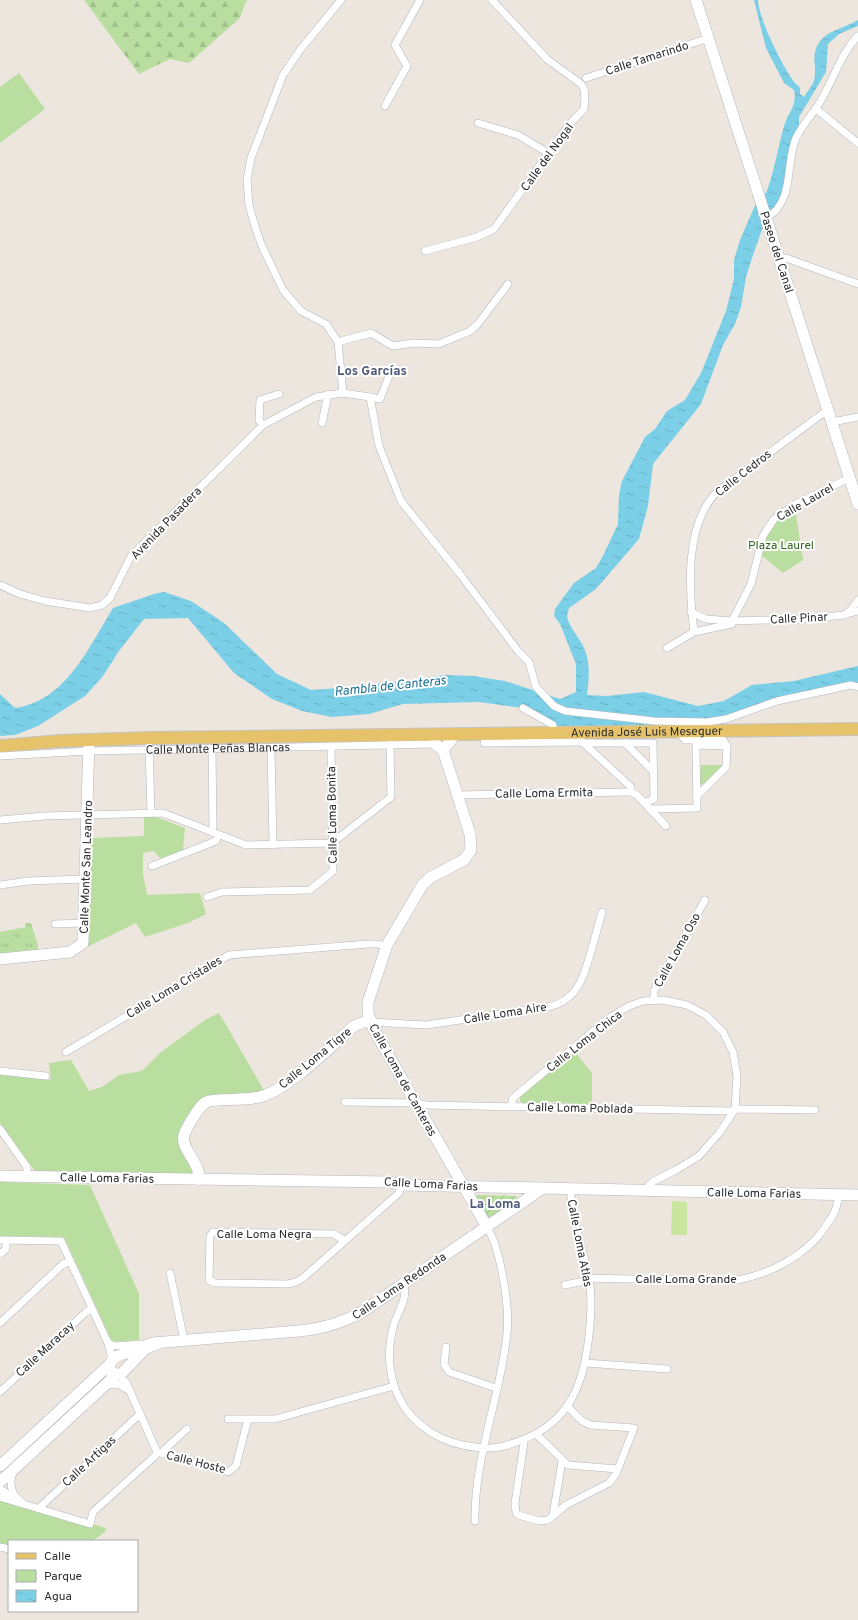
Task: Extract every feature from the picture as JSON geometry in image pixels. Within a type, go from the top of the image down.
[{"type":"main road","name":"Avenida José Luis Meseguer","points":[[438,743],[452,734],[552,733],[581,739],[678,731],[858,729]]},
{"type":"main road","name":"Calle Monte Peñas Blancas","points":[[0,746],[438,743]]},
{"type":"street","points":[[341,0],[300,50],[283,75],[251,158],[247,180],[249,205],[254,223],[261,244],[282,290],[301,311],[326,324],[338,342],[343,393]]},
{"type":"street","points":[[385,106],[407,66],[395,45],[420,0]]},
{"type":"street","name":"Calle del Nogal","points":[[425,251],[477,236],[494,229],[568,126],[584,109],[584,89],[577,80],[547,59],[492,0]]},
{"type":"street","name":"Paseo del Canal","points":[[696,0],[858,504]]},
{"type":"street","points":[[766,218],[778,209],[784,198],[794,142],[799,131],[816,109],[833,79],[845,51],[858,36]]},
{"type":"street","name":"Calle Tamarindo","points":[[586,78],[708,38]]},
{"type":"street","points":[[816,109],[858,142]]},
{"type":"street","points":[[478,123],[518,134],[548,153]]},
{"type":"street","points":[[780,260],[786,258],[858,284]]},
{"type":"street","points":[[338,342],[371,333],[393,346],[414,343],[439,344],[470,331],[477,325],[508,284]]},
{"type":"street","points":[[389,376],[380,399],[370,397],[378,439],[402,501],[460,574],[518,651],[529,662],[536,688],[545,698],[558,708],[565,711],[654,721],[706,722],[726,718],[777,701],[851,685],[858,687]]},
{"type":"street","name":"Avenida Pasadera","points":[[0,585],[20,594],[45,601],[90,608],[102,605],[110,598],[131,556],[263,425],[316,397],[328,394],[343,393],[370,397]]},
{"type":"street","points":[[263,425],[259,420],[260,400],[279,394]]},
{"type":"street","points":[[322,423],[328,394]]},
{"type":"street","name":"Calle Cedros","points":[[694,632],[690,596],[693,544],[699,521],[708,502],[730,482],[822,414],[830,417],[858,417]]},
{"type":"street","name":"Calle Laurel","points":[[732,621],[751,584],[763,536],[774,519],[794,505],[849,478]]},
{"type":"street","name":"Calle Pinar","points":[[844,615],[850,611],[858,600]]},
{"type":"street","name":"Calle Pinar","points":[[691,612],[706,619],[732,621],[844,615],[858,611]]},
{"type":"street","name":"Calle Pinar","points":[[667,648],[694,632],[754,620]]},
{"type":"street","points":[[523,708],[553,725],[552,733]]},
{"type":"street","points":[[678,731],[685,740],[725,743]]},
{"type":"street","points":[[581,739],[631,787],[631,792],[666,826]]},
{"type":"street","points":[[484,743],[581,739],[625,743],[653,743],[654,799],[644,803]]},
{"type":"street","name":"Calle Monte Peñas Blancas","points":[[149,744],[212,749],[438,743]]},
{"type":"street","name":"Calle Loma de Canteras","points":[[438,743],[472,840],[470,854],[464,860],[431,877],[423,884],[386,947],[368,1002],[368,1013],[370,1022],[487,1226],[499,1258],[508,1314],[506,1341],[476,1491],[476,1521]]},
{"type":"street","points":[[625,743],[653,771]]},
{"type":"street","points":[[650,809],[697,808],[696,745],[725,743]]},
{"type":"street","points":[[697,796],[726,767],[725,743]]},
{"type":"street","points":[[149,744],[151,813]]},
{"type":"street","points":[[0,820],[28,817],[163,813],[246,846],[332,843],[391,797],[390,745]]},
{"type":"street","name":"Calle Monte Peñas Blancas","points":[[0,756],[90,746]]},
{"type":"street","name":"Calle Monte San Leandro","points":[[0,959],[70,952],[83,943],[90,746]]},
{"type":"street","name":"Calle Loma Bonita","points":[[207,897],[222,892],[310,890],[333,871],[331,746]]},
{"type":"street","points":[[271,748],[274,845]]},
{"type":"street","points":[[152,866],[216,841],[213,827],[212,749]]},
{"type":"street","name":"Calle Loma Ermita","points":[[457,795],[631,792]]},
{"type":"street","points":[[0,885],[28,881],[85,878]]},
{"type":"street","name":"Calle Loma Oso","points":[[654,1000],[655,990],[705,900]]},
{"type":"street","name":"Calle Loma Aire","points":[[370,1022],[426,1025],[548,1007],[559,1004],[571,997],[582,982],[602,912]]},
{"type":"street","points":[[55,924],[84,923]]},
{"type":"street","name":"Calle Loma Cristales","points":[[66,1052],[229,955],[368,944],[378,944],[386,947]]},
{"type":"street","name":"Calle Loma Chica","points":[[511,1107],[513,1098],[609,1018],[637,1003],[654,1000],[676,1002],[694,1008],[706,1015],[723,1032],[733,1052],[736,1064],[737,1083],[735,1109]]},
{"type":"street","name":"Calle Loma Tigre","points":[[199,1180],[199,1171],[185,1144],[184,1139],[186,1130],[204,1104],[212,1101],[253,1099],[273,1092],[289,1082],[354,1026],[364,1022],[370,1022]]},
{"type":"street","points":[[0,1071],[46,1076]]},
{"type":"street","name":"Calle Loma Poblada","points":[[345,1102],[730,1111],[735,1109],[815,1110]]},
{"type":"street","points":[[649,1191],[651,1183],[687,1164],[709,1146],[735,1109]]},
{"type":"street","points":[[0,1129],[28,1167],[27,1177]]},
{"type":"street","name":"Calle Loma Farias","points":[[0,1176],[390,1182],[401,1185],[464,1187],[858,1195]]},
{"type":"street","name":"Calle Loma Negra","points":[[345,1241],[338,1235],[334,1234],[213,1232],[210,1236],[209,1278],[210,1281],[215,1283],[293,1283],[303,1278],[345,1241],[399,1193],[401,1185]]},
{"type":"street","points":[[515,1188],[523,1190],[526,1194],[526,1198],[522,1203]]},
{"type":"street","name":"Calle Loma Redonda","points":[[0,1466],[113,1361],[148,1345],[184,1340],[303,1331],[328,1327],[356,1315],[543,1188]]},
{"type":"street","name":"Calle Loma Atlas","points":[[403,1284],[405,1295],[394,1325],[390,1348],[390,1366],[394,1386],[406,1408],[429,1432],[450,1442],[484,1448],[503,1447],[536,1434],[553,1422],[568,1406],[578,1387],[586,1363],[590,1319],[589,1279],[570,1202],[571,1189]]},
{"type":"street","name":"Calle Loma Grande","points":[[565,1285],[589,1279],[726,1280],[752,1276],[780,1264],[800,1253],[814,1242],[834,1214],[838,1205],[838,1195]]},
{"type":"street","points":[[0,1254],[6,1249],[3,1240],[61,1241],[108,1344],[113,1361],[112,1372],[121,1372]]},
{"type":"street","points":[[0,1323],[62,1265],[70,1261]]},
{"type":"street","points":[[170,1273],[184,1340]]},
{"type":"street","name":"Calle Maracay","points":[[0,1392],[86,1312],[92,1309]]},
{"type":"street","points":[[108,1344],[114,1346],[148,1345]]},
{"type":"street","points":[[0,1482],[103,1386],[121,1372],[148,1345]]},
{"type":"street","points":[[446,1347],[445,1365],[449,1372],[496,1388]]},
{"type":"street","points":[[113,1361],[125,1360],[121,1372]]},
{"type":"street","points":[[586,1363],[667,1368]]},
{"type":"street","name":"Calle Hoste","points":[[121,1372],[160,1453],[228,1472],[236,1466],[248,1419]]},
{"type":"street","points":[[103,1386],[112,1383],[120,1384],[126,1388],[132,1396]]},
{"type":"street","points":[[228,1419],[275,1419],[394,1386]]},
{"type":"street","points":[[523,1440],[524,1443],[515,1503],[516,1513],[521,1516],[543,1521],[548,1520],[566,1505],[609,1483],[618,1469],[634,1428],[591,1425],[582,1421],[568,1406]]},
{"type":"street","name":"Calle Artigas","points":[[38,1508],[140,1414]]},
{"type":"street","points":[[0,1497],[90,1524],[93,1512],[187,1429]]},
{"type":"street","points":[[536,1434],[562,1461],[571,1466],[618,1469]]},
{"type":"street","points":[[554,1515],[562,1461]]},
{"type":"street","points":[[15,1468],[11,1478],[11,1487],[17,1498],[26,1505]]},
{"type":"street","points":[[0,1489],[26,1505]]},
{"type":"green space","points":[[84,0],[249,0],[246,1],[240,18],[189,63],[170,59],[139,74]]},
{"type":"green space","points":[[19,73],[45,109],[0,143],[0,87]]},
{"type":"green space","name":"Plaza Laurel","points":[[795,508],[803,560],[783,573],[760,554],[769,524]]},
{"type":"green space","points":[[701,765],[723,765],[703,785],[700,783]]},
{"type":"green space","points":[[144,817],[156,817],[185,828],[183,850],[161,859],[154,851],[143,853],[143,874],[147,895],[200,893],[206,914],[188,923],[145,937],[136,923],[87,947],[91,838],[144,836]]},
{"type":"green space","points":[[25,923],[31,923],[38,945],[37,951],[0,956],[0,932],[26,927]]},
{"type":"green space","points":[[219,1013],[265,1092],[212,1098],[184,1129],[195,1175],[35,1171],[0,1123],[0,1075],[51,1080],[49,1063],[71,1060],[89,1091],[102,1087],[119,1075],[142,1071],[160,1053],[205,1020]]},
{"type":"green space","points":[[574,1051],[592,1073],[592,1102],[589,1105],[541,1101],[539,1104],[523,1104],[520,1101],[520,1096]]},
{"type":"green space","points":[[0,1182],[90,1185],[139,1294],[139,1340],[112,1342],[64,1237],[0,1236]]},
{"type":"green space","points":[[477,1195],[516,1196],[518,1200],[490,1219],[486,1217],[475,1197]]},
{"type":"green space","points":[[672,1201],[687,1202],[687,1235],[671,1235]]},
{"type":"green space","points":[[0,1497],[106,1528],[105,1532],[93,1540],[8,1540],[8,1549],[0,1547]]},
{"type":"water","name":"Rambla de Canteras","points":[[754,0],[758,0],[762,19],[783,65],[794,82],[800,88],[800,94],[804,97],[814,81],[814,58],[819,42],[827,35],[858,20],[858,26],[839,34],[828,44],[826,72],[799,117],[799,131],[786,191],[763,227],[746,277],[741,307],[735,324],[723,345],[701,404],[653,464],[648,506],[639,539],[596,589],[569,608],[567,616],[586,652],[589,676],[587,695],[607,696],[644,692],[698,706],[724,701],[752,685],[794,681],[858,666],[858,689],[851,687],[778,703],[725,721],[723,727],[578,730],[553,725],[523,708],[479,702],[403,704],[369,714],[332,717],[302,711],[272,699],[234,673],[188,618],[144,619],[119,651],[103,676],[85,696],[38,726],[15,735],[0,736],[0,694],[15,708],[33,703],[48,695],[62,684],[74,670],[85,655],[113,608],[164,592],[191,601],[224,623],[277,674],[311,690],[356,687],[446,675],[473,676],[505,681],[560,699],[576,692],[576,664],[560,624],[554,616],[555,609],[574,583],[596,568],[604,554],[618,524],[619,495],[622,481],[645,437],[655,429],[667,411],[685,400],[701,373],[726,311],[734,279],[734,260],[740,240],[759,196],[766,193],[784,125],[793,106],[795,96],[794,90],[784,83],[766,48]]},
{"type":"district","name":"Los Garcías","points":[[372,370]]},
{"type":"district","name":"La Loma","points":[[495,1203]]}]
